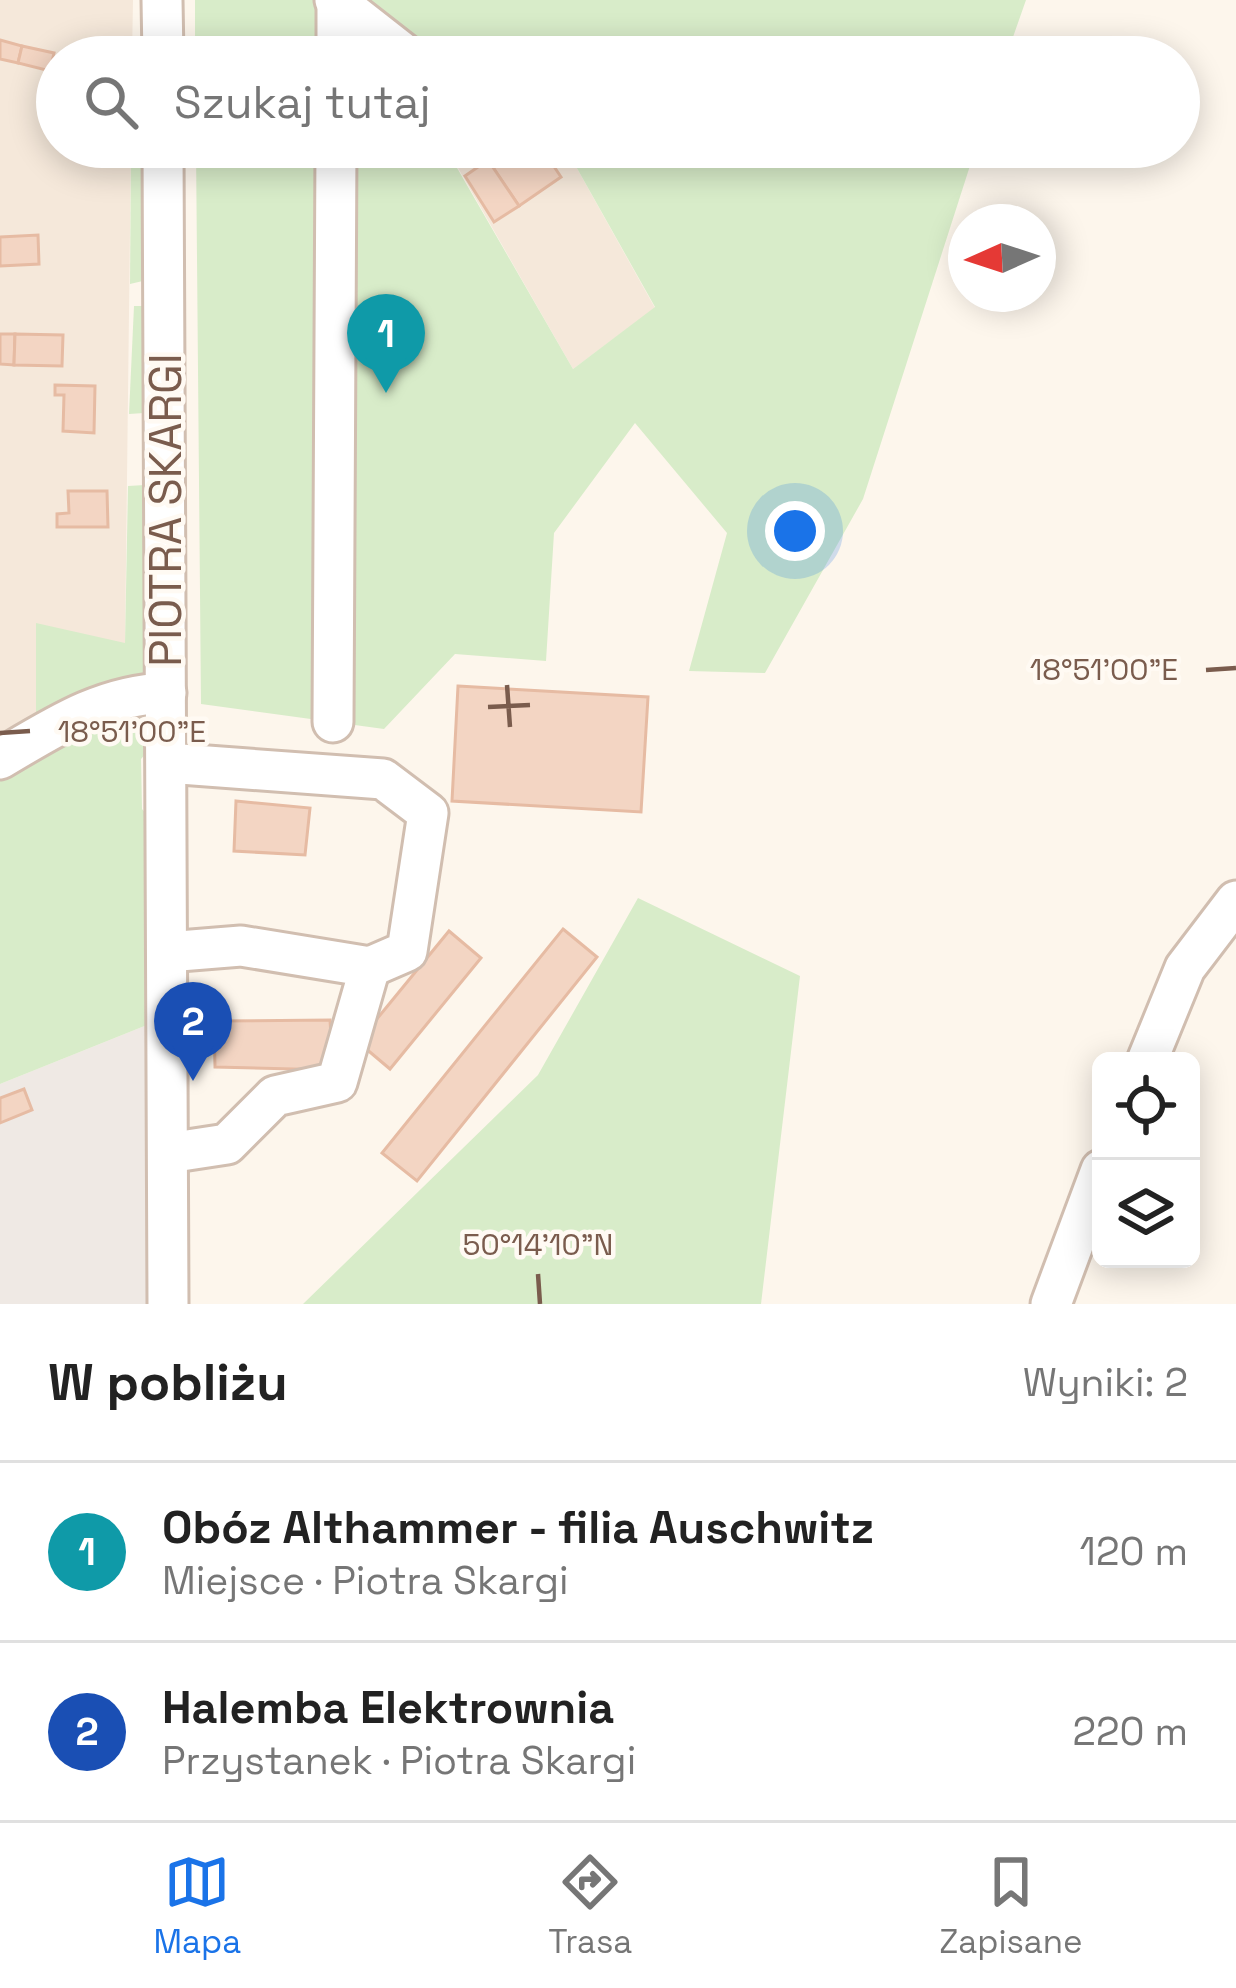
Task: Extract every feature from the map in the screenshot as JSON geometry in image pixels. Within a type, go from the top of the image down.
[{"type":"street","points":[[162,0],[163,36]]},
{"type":"street","points":[[336,1],[337,36]]},
{"type":"street","points":[[336,1],[381,36]]},
{"type":"street","name":"PIOTRA SKARGI","points":[[163,168],[168,1304]]},
{"type":"street","points":[[334,722],[337,168]]},
{"type":"street","points":[[0,759],[81,712],[131,694],[166,693]]},
{"type":"street","points":[[167,763],[383,778],[428,813],[407,952],[370,967],[241,946],[167,952]]},
{"type":"street","points":[[1151,1052],[1185,968],[1236,901]]},
{"type":"street","points":[[168,1153],[227,1144],[275,1096],[337,1082],[370,967]]},
{"type":"street","points":[[1051,1304],[1092,1194]]},
{"type":"shaded area","points":[[0,0],[133,0],[132,36],[36,36],[36,168],[131,168],[125,644],[0,746]]},
{"type":"shaded area","points":[[458,168],[577,168],[655,308],[573,369]]},
{"type":"shaded area","points":[[152,1023],[155,1304],[0,1304],[0,1084]]},
{"type":"green space","points":[[195,0],[1026,0],[1013,36],[195,36]]},
{"type":"green space","points":[[131,168],[149,168],[147,280],[130,284]]},
{"type":"green space","points":[[196,168],[457,168],[573,369],[655,307],[577,168],[969,168],[958,204],[948,204],[948,234],[863,499],[765,673],[689,671],[727,533],[635,423],[554,533],[546,661],[455,654],[384,729],[201,704]]},
{"type":"green space","points":[[134,306],[147,306],[149,407],[144,413],[129,414]]},
{"type":"green space","points":[[145,485],[149,680],[36,720],[36,623],[125,643],[128,486]]},
{"type":"green space","points":[[151,706],[150,749],[141,759],[142,809],[147,815],[152,1023],[0,1084],[0,767]]},
{"type":"green space","points":[[638,898],[800,976],[761,1304],[303,1304],[538,1075]]},
{"type":"building","points":[[0,40],[22,46],[18,63],[0,59]]},
{"type":"building","points":[[22,46],[36,49],[36,68],[18,63]]},
{"type":"building","points":[[476,168],[493,168],[519,206],[494,222],[465,176]]},
{"type":"building","points":[[493,168],[555,168],[561,177],[519,206]]},
{"type":"building","points":[[38,235],[39,264],[0,266],[0,237]]},
{"type":"building","points":[[0,334],[15,334],[14,365],[0,364]]},
{"type":"building","points":[[15,334],[63,335],[62,366],[14,365]]},
{"type":"building","points":[[55,385],[95,386],[94,433],[63,431],[64,395],[55,395]]},
{"type":"building","points":[[68,491],[107,491],[108,527],[57,527],[57,514],[69,513]]},
{"type":"building","points":[[458,686],[648,697],[641,812],[452,801]]},
{"type":"building","points":[[236,801],[310,808],[305,855],[234,851]]},
{"type":"building","points":[[563,929],[597,957],[417,1181],[382,1153]]},
{"type":"building","points":[[449,931],[481,958],[390,1069],[358,1042]]},
{"type":"building","points":[[330,1020],[333,1070],[215,1067],[214,1021]]},
{"type":"building","points":[[24,1089],[32,1110],[0,1123],[0,1098]]},
{"type":"place","name":"Obóz Althammer - filia Auschwitz","points":[[386,393]]},
{"type":"place","name":"Halemba Elektrownia","points":[[193,1081]]}]
